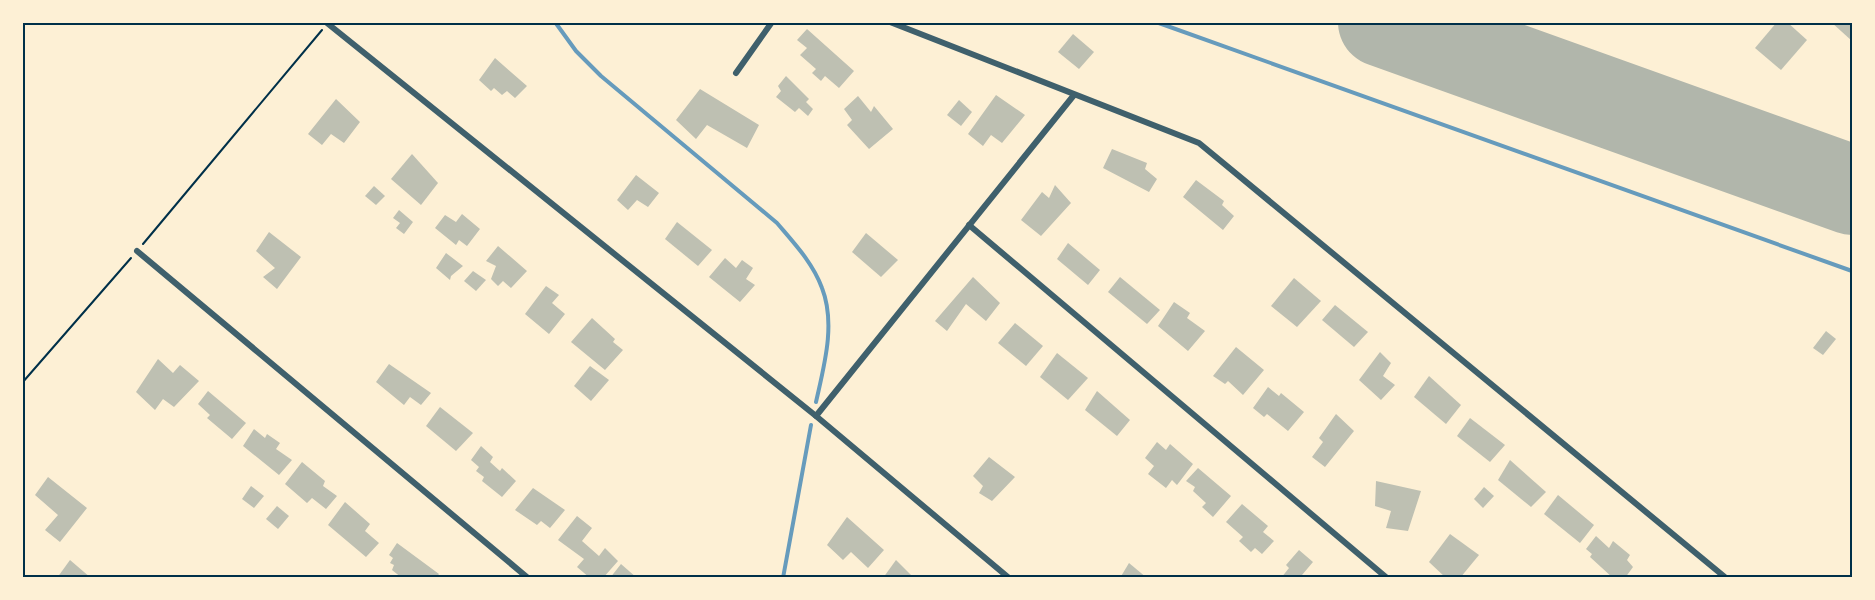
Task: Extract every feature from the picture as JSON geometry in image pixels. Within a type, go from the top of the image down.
[{"type":"street","points":[[736,73],[772,22]]},
{"type":"street","points":[[890,22],[1199,143],[1726,578]]},
{"type":"street","points":[[327,23],[816,416],[1009,578]]},
{"type":"street","points":[[816,416],[1074,95]]},
{"type":"street","points":[[969,225],[1387,578]]},
{"type":"street","points":[[137,251],[528,578]]},
{"type":"path","points":[[22,382],[137,251],[327,23]]},
{"type":"building","points":[[1777,22],[1787,22],[1807,40],[1781,70],[1755,48]]},
{"type":"building","points":[[1831,22],[1852,22],[1852,41]]},
{"type":"building","points":[[807,29],[854,71],[839,88],[825,76],[821,81],[812,73],[816,69],[800,55],[807,48],[797,40]]},
{"type":"building","points":[[1073,34],[1094,52],[1079,69],[1058,52]]},
{"type":"building","points":[[495,58],[527,86],[515,98],[507,91],[502,95],[494,88],[491,91],[479,80]]},
{"type":"building","points":[[786,76],[809,99],[806,102],[813,109],[808,116],[799,108],[795,112],[776,97],[781,91],[778,86]]},
{"type":"building","points":[[700,89],[759,125],[747,148],[707,125],[696,139],[676,120]]},
{"type":"building","points":[[996,95],[1025,115],[1002,143],[991,135],[983,146],[968,134]]},
{"type":"building","points":[[858,96],[871,112],[874,106],[893,129],[869,149],[847,125],[852,120],[844,109]]},
{"type":"building","points":[[336,99],[360,122],[344,143],[331,134],[322,145],[308,134]]},
{"type":"building","points":[[959,100],[972,112],[961,126],[947,115]]},
{"type":"building","points":[[1112,149],[1147,163],[1145,169],[1157,179],[1149,192],[1103,168]]},
{"type":"building","points":[[412,154],[438,183],[421,205],[391,179]]},
{"type":"building","points":[[636,175],[659,193],[648,207],[637,200],[628,210],[617,200]]},
{"type":"building","points":[[1196,180],[1224,201],[1222,205],[1234,216],[1223,230],[1183,197]]},
{"type":"building","points":[[1055,185],[1071,203],[1041,236],[1021,220],[1042,192],[1049,198]]},
{"type":"building","points":[[374,186],[385,196],[376,205],[365,196]]},
{"type":"building","points":[[399,210],[413,222],[404,234],[396,228],[400,223],[393,218]]},
{"type":"building","points":[[462,214],[480,229],[467,246],[459,240],[456,245],[435,228],[445,215],[456,222]]},
{"type":"building","points":[[677,222],[712,250],[698,266],[665,239]]},
{"type":"building","points":[[269,232],[301,257],[277,289],[263,277],[275,268],[256,251]]},
{"type":"building","points":[[866,233],[898,260],[881,277],[852,252]]},
{"type":"building","points":[[1068,243],[1100,270],[1088,285],[1057,259]]},
{"type":"building","points":[[498,246],[527,271],[511,288],[503,281],[498,286],[491,279],[496,266],[486,261]]},
{"type":"building","points":[[446,253],[463,266],[451,276],[450,280],[436,268]]},
{"type":"building","points":[[725,258],[736,268],[742,260],[753,268],[746,279],[755,285],[740,302],[709,277]]},
{"type":"building","points":[[473,271],[486,280],[476,291],[464,281]]},
{"type":"building","points":[[973,277],[1000,303],[986,321],[966,304],[947,331],[935,321]]},
{"type":"building","points":[[1120,277],[1160,310],[1147,324],[1108,292]]},
{"type":"building","points":[[1294,278],[1321,301],[1297,327],[1271,306]]},
{"type":"building","points":[[546,286],[559,295],[552,303],[565,314],[549,334],[525,314]]},
{"type":"building","points":[[1174,302],[1190,313],[1187,318],[1205,331],[1188,351],[1158,326]]},
{"type":"building","points":[[1335,305],[1368,332],[1354,347],[1322,320]]},
{"type":"building","points":[[592,318],[615,339],[613,342],[623,350],[605,370],[571,342]]},
{"type":"building","points":[[1015,323],[1043,346],[1026,366],[998,343]]},
{"type":"building","points":[[1826,331],[1836,339],[1823,355],[1813,348]]},
{"type":"building","points":[[1236,347],[1264,370],[1243,395],[1228,381],[1225,384],[1213,376]]},
{"type":"building","points":[[1380,352],[1391,363],[1383,376],[1395,385],[1381,400],[1359,380]]},
{"type":"building","points":[[1057,353],[1088,378],[1068,400],[1040,377]]},
{"type":"building","points":[[158,359],[173,373],[180,365],[199,381],[174,407],[163,399],[155,410],[136,392]]},
{"type":"building","points":[[389,364],[431,393],[421,405],[410,397],[404,405],[376,382]]},
{"type":"building","points":[[590,366],[609,380],[591,401],[574,386]]},
{"type":"building","points":[[1429,376],[1461,405],[1446,424],[1414,397]]},
{"type":"building","points":[[1268,387],[1279,396],[1281,393],[1304,412],[1288,431],[1267,414],[1264,417],[1253,408]]},
{"type":"building","points":[[208,391],[246,423],[232,439],[207,418],[210,415],[198,404]]},
{"type":"building","points":[[1097,391],[1130,420],[1117,436],[1085,410]]},
{"type":"building","points":[[440,407],[473,433],[456,451],[426,426]]},
{"type":"building","points":[[1336,414],[1354,431],[1325,467],[1312,457],[1323,442],[1319,438]]},
{"type":"building","points":[[1470,418],[1505,445],[1490,462],[1457,436]]},
{"type":"building","points":[[254,429],[265,438],[267,434],[280,443],[276,449],[292,460],[279,475],[243,446]]},
{"type":"building","points":[[1157,442],[1166,450],[1170,444],[1193,464],[1177,485],[1172,480],[1166,488],[1148,474],[1154,466],[1145,458]]},
{"type":"building","points":[[481,446],[493,457],[490,462],[500,471],[502,468],[516,481],[502,497],[482,481],[484,477],[476,471],[479,467],[471,460]]},
{"type":"building","points":[[989,457],[1015,477],[992,501],[979,493],[983,486],[973,476]]},
{"type":"building","points":[[1510,460],[1546,492],[1531,507],[1498,480]]},
{"type":"building","points":[[302,462],[325,481],[323,486],[337,496],[326,509],[312,498],[307,503],[285,484]]},
{"type":"building","points":[[1198,468],[1231,496],[1213,517],[1202,507],[1206,503],[1193,491],[1195,487],[1186,481]]},
{"type":"building","points":[[48,477],[87,508],[60,542],[45,530],[58,515],[35,495]]},
{"type":"building","points":[[1376,481],[1421,491],[1408,531],[1386,528],[1391,511],[1375,506]]},
{"type":"building","points":[[251,486],[264,496],[254,508],[242,499]]},
{"type":"building","points":[[1484,487],[1494,496],[1483,508],[1474,499]]},
{"type":"building","points":[[533,488],[565,510],[550,528],[541,521],[537,525],[515,510]]},
{"type":"building","points":[[1558,495],[1594,525],[1580,543],[1544,514]]},
{"type":"building","points":[[345,502],[370,524],[365,531],[379,543],[366,557],[328,525]]},
{"type":"building","points":[[1242,504],[1268,526],[1263,532],[1274,541],[1262,554],[1255,548],[1251,552],[1239,541],[1243,537],[1226,522]]},
{"type":"building","points":[[277,506],[289,516],[278,529],[266,519]]},
{"type":"building","points":[[577,516],[592,528],[582,541],[599,556],[605,548],[618,561],[603,578],[590,578],[577,567],[584,559],[558,540]]},
{"type":"building","points":[[847,517],[884,550],[868,568],[851,552],[843,560],[827,545]]},
{"type":"building","points":[[1450,534],[1479,555],[1460,578],[1446,578],[1429,562]]},
{"type":"building","points":[[1596,536],[1609,548],[1613,541],[1630,555],[1627,560],[1633,567],[1625,578],[1613,578],[1590,557],[1592,554],[1586,549]]},
{"type":"building","points":[[397,543],[439,574],[436,578],[402,578],[392,570],[394,565],[390,563],[393,558],[389,555]]},
{"type":"building","points":[[1299,550],[1313,562],[1302,575],[1304,578],[1281,578],[1289,568],[1286,565]]},
{"type":"building","points":[[70,560],[91,578],[57,578]]},
{"type":"building","points":[[896,560],[914,578],[883,578]]},
{"type":"building","points":[[1129,563],[1147,578],[1120,578]]},
{"type":"building","points":[[621,564],[637,578],[610,578]]},
{"type":"waterway","points":[[555,22],[576,51],[601,76],[777,223],[808,262],[822,288],[828,316],[827,345],[816,402]]},
{"type":"waterway","points":[[1156,22],[1852,271]]},
{"type":"waterway","points":[[783,578],[811,425]]},
{"type":"taxiway","points":[[1427,38],[1431,22]]},
{"type":"runway","points":[[1383,22],[1852,190]]}]
